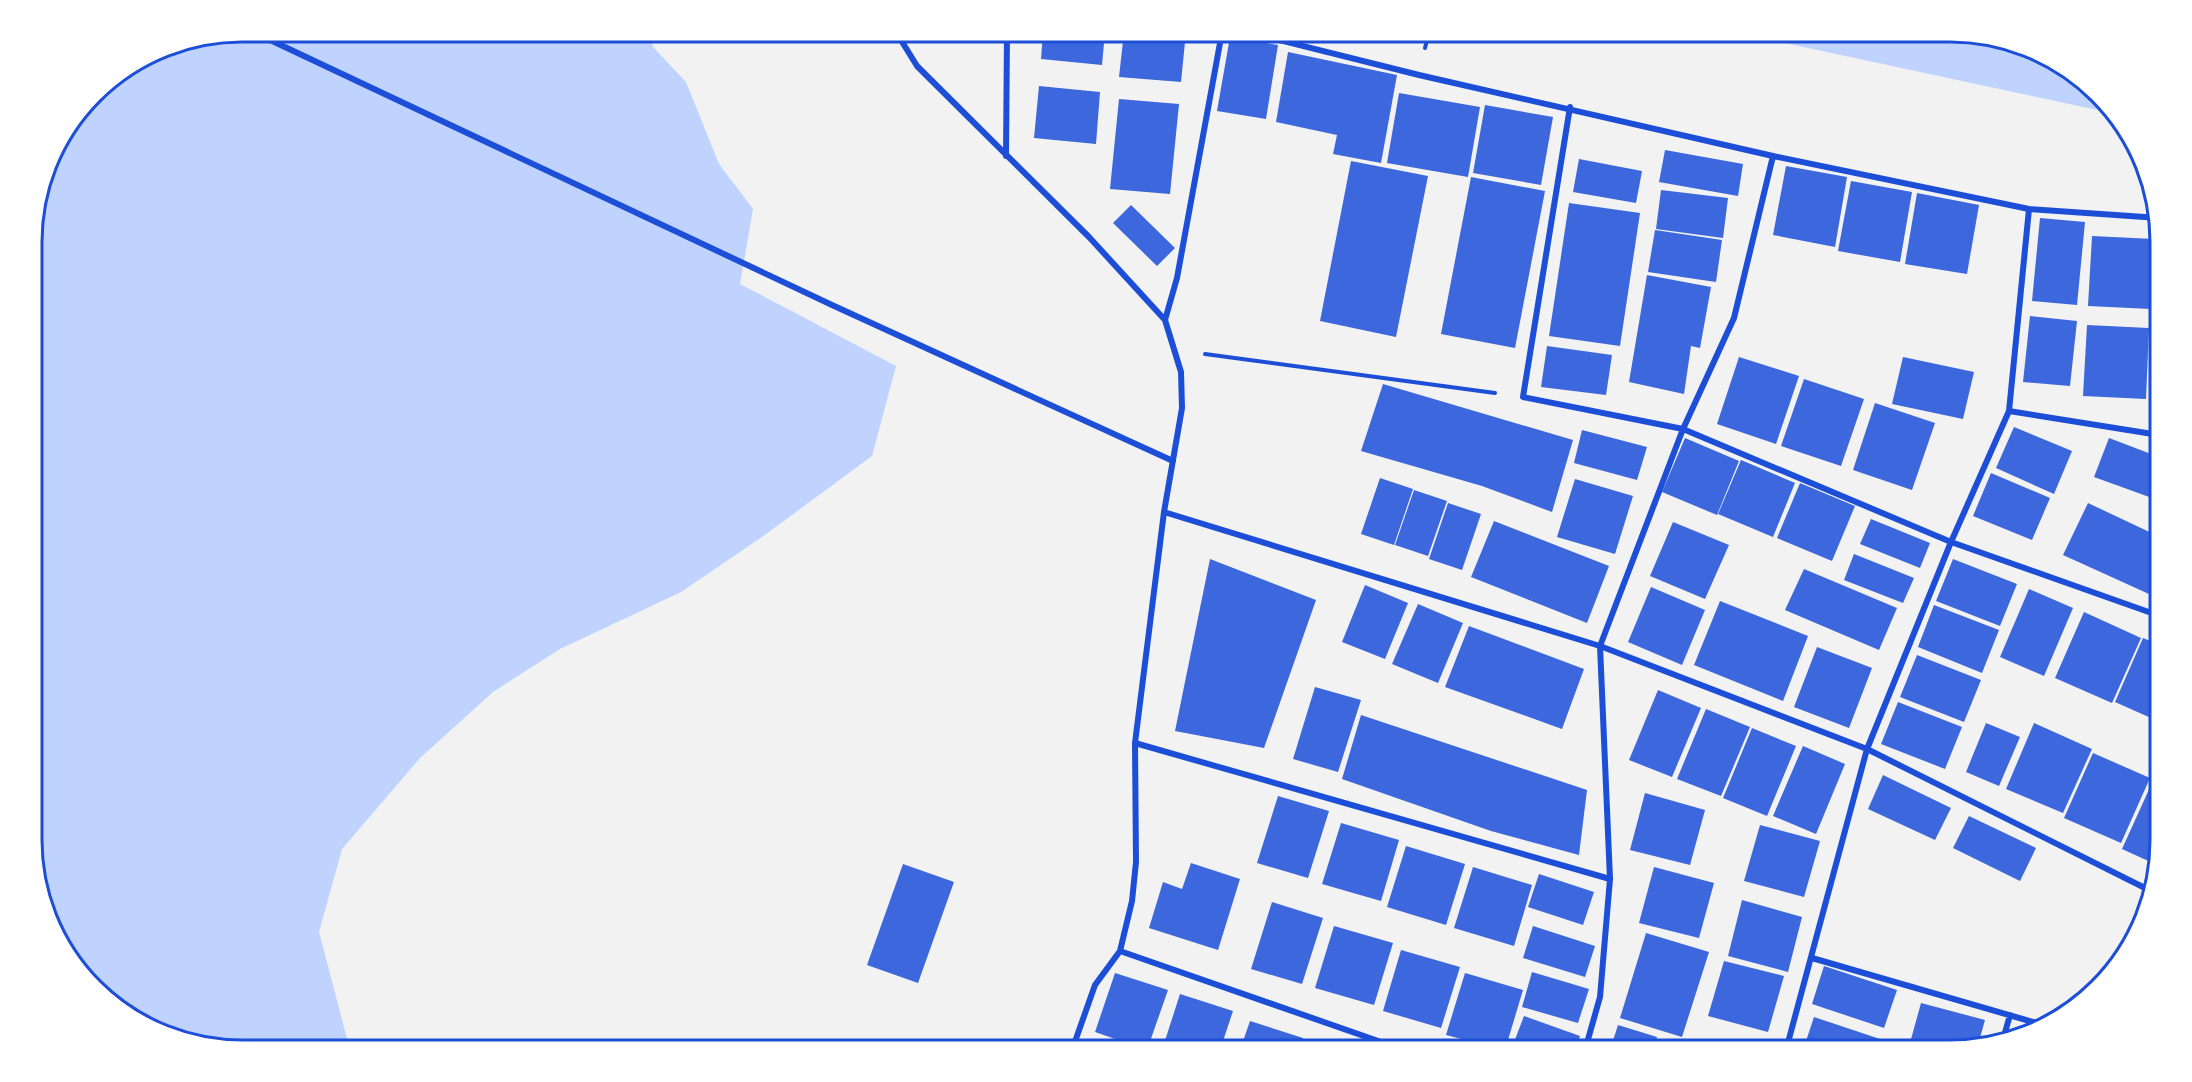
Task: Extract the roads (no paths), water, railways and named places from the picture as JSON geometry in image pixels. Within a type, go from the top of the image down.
[{"type":"street","points":[[274,42],[832,305],[1173,461]]},
{"type":"street","points":[[902,42],[917,66],[1089,237],[1165,320],[1181,372],[1182,408],[1164,512],[1135,743],[1136,862],[1132,901],[1120,951],[1095,985],[1076,1040]]},
{"type":"street","points":[[1006,156],[1007,42]]},
{"type":"street","points":[[1165,320],[1177,278],[1220,42]]},
{"type":"street","points":[[1287,42],[1419,75],[1570,107],[1773,156],[2029,209],[2148,217]]},
{"type":"street","points":[[1570,107],[1523,397],[1683,429],[1951,542],[2150,612]]},
{"type":"street","points":[[1588,1040],[1600,997],[1610,879],[1600,646],[1683,429],[1734,318],[1773,156]]},
{"type":"street","points":[[1789,1040],[1867,749],[1951,542],[2009,411],[2029,209]]},
{"type":"street","points":[[2009,411],[2150,434]]},
{"type":"street","points":[[1164,512],[1600,646],[1867,749],[2144,887]]},
{"type":"street","points":[[1135,743],[1610,879]]},
{"type":"street","points":[[1120,951],[1375,1040]]},
{"type":"street","points":[[1812,958],[2032,1022]]},
{"type":"street","points":[[2005,1032],[2010,1015]]},
{"type":"water","points":[[242,42],[652,42],[653,47],[686,82],[719,164],[753,209],[740,284],[896,366],[872,456],[762,537],[681,592],[560,649],[493,692],[420,758],[342,849],[319,932],[347,1040],[242,1040],[190,1033],[165,1025],[131,1006],[92,972],[69,940],[57,917],[49,892],[42,840],[42,229],[49,190],[57,165],[83,120],[120,83],[165,57],[203,46]]},
{"type":"water","points":[[1781,42],[1950,42],[1989,46],[2039,63],[2082,92],[2101,111]]}]
